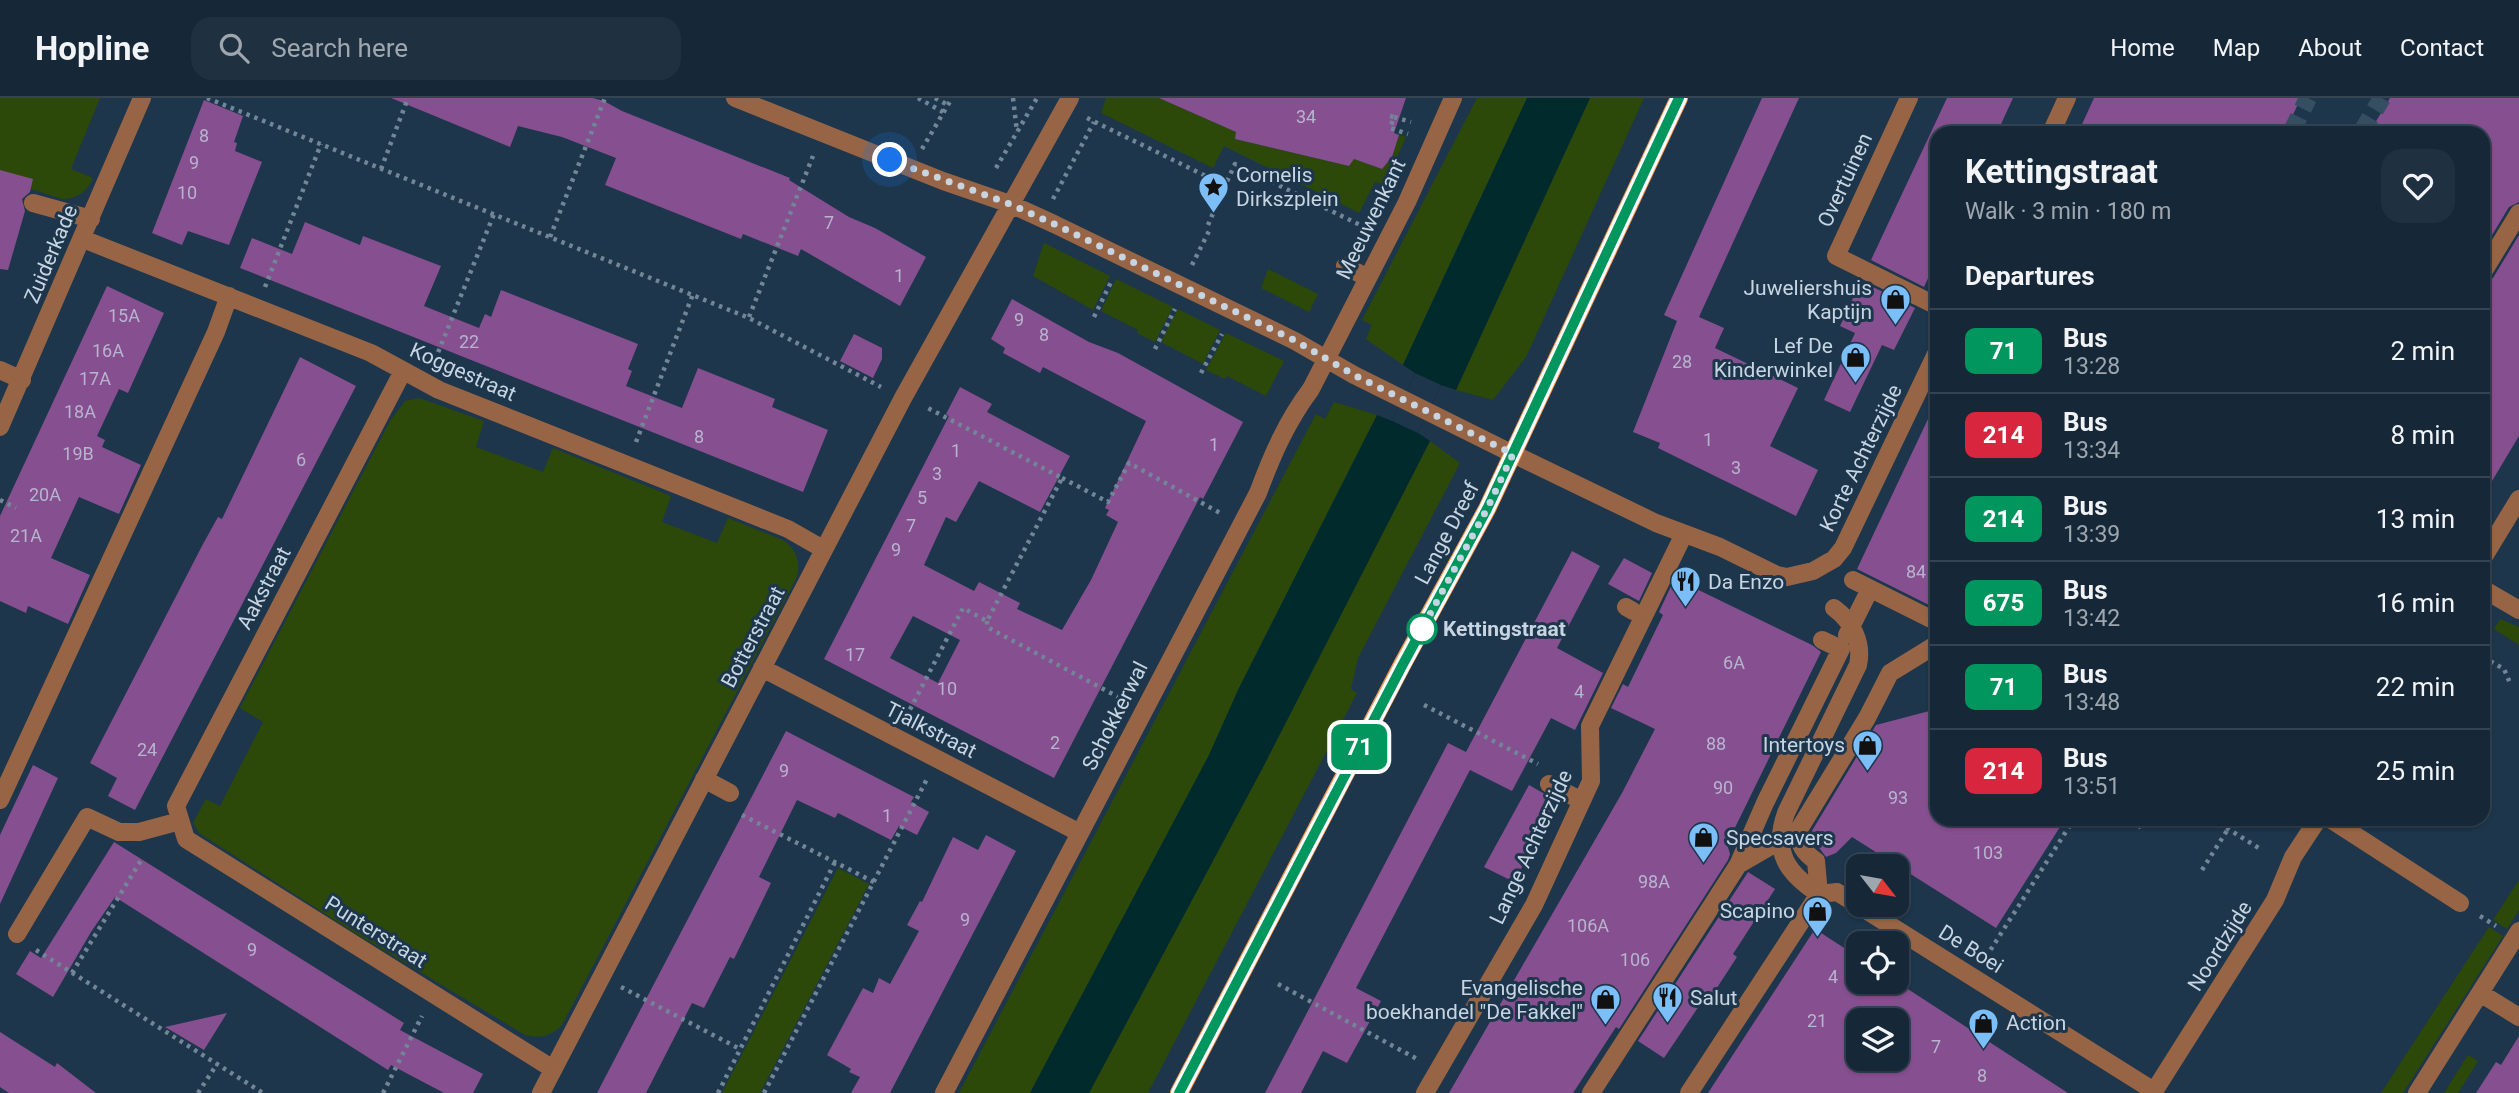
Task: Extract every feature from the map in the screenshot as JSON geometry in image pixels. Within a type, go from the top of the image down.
[{"type":"main road","name":"Lange Dreef","points":[[1179,1093],[1487,509],[1679,98]]},
{"type":"street","name":"Zuiderkade","points":[[0,427],[142,98]]},
{"type":"street","points":[[735,98],[933,177],[1010,204],[1296,341],[1326,360],[1513,454],[1684,534]]},
{"type":"street","name":"Botterstraat","points":[[541,1093],[918,369],[979,266],[1010,204],[1051,149],[1070,98]]},
{"type":"street","name":"Meeuwenkant","points":[[1326,360],[1407,202],[1453,98]]},
{"type":"street","name":"Overtuinen","points":[[1909,98],[1836,256],[1930,303]]},
{"type":"street","points":[[2054,126],[2067,98]]},
{"type":"street","points":[[33,203],[91,219]]},
{"type":"street","points":[[2490,261],[2519,213]]},
{"type":"street","name":"Koggestraat","points":[[83,239],[371,353],[439,390],[788,529],[823,550]]},
{"type":"street","points":[[1345,266],[1367,278]]},
{"type":"street","points":[[0,800],[216,332],[229,296]]},
{"type":"street","name":"Schokkerwal","points":[[944,1093],[1258,493],[1281,434],[1326,360]]},
{"type":"street","name":"Korte Achterzijde","points":[[1684,534],[1787,577],[1813,571],[1834,559],[1849,539],[1930,367]]},
{"type":"street","points":[[0,370],[22,380]]},
{"type":"street","name":"Aakstraat","points":[[181,825],[176,806],[403,371]]},
{"type":"street","points":[[2490,547],[2519,499]]},
{"type":"street","name":"Lange Achterzijde","points":[[1425,1093],[1534,905],[1582,802],[1591,781],[1590,726],[1684,534]]},
{"type":"street","points":[[1853,580],[1930,619]]},
{"type":"street","points":[[1591,1093],[1738,865],[1842,616],[1870,589]]},
{"type":"street","points":[[2490,593],[2519,610]]},
{"type":"street","points":[[1819,894],[1798,880],[1789,869],[1780,840],[1786,813],[1860,659],[1858,640],[1842,616]]},
{"type":"street","points":[[1830,644],[1890,673]]},
{"type":"street","points":[[1738,865],[1798,831],[1867,718],[1890,673],[1930,648]]},
{"type":"street","name":"Tjalkstraat","points":[[762,668],[1080,833]]},
{"type":"street","points":[[704,779],[730,793]]},
{"type":"street","points":[[1549,784],[1582,802]]},
{"type":"street","points":[[21,939],[88,817],[119,832],[139,832],[181,825]]},
{"type":"street","name":"Punterstraat","points":[[181,825],[186,839],[553,1069]]},
{"type":"street","name":"Noordzijde","points":[[2154,1092],[2275,900],[2294,858],[2314,826]]},
{"type":"street","points":[[2341,826],[2460,903]]},
{"type":"street","points":[[1689,1093],[1819,894],[1816,861],[1804,852],[1798,831]]},
{"type":"street","name":"De Boei","points":[[1819,894],[1837,892],[2154,1092]]},
{"type":"street","points":[[2417,1093],[2519,932]]},
{"type":"street","points":[[2480,993],[2519,1017]]},
{"type":"path","points":[[207,98],[693,294],[749,318],[870,381]]},
{"type":"path","points":[[381,169],[408,98]]},
{"type":"path","points":[[550,237],[605,98]]},
{"type":"path","points":[[918,98],[943,112]]},
{"type":"path","points":[[935,98],[948,105]]},
{"type":"path","points":[[918,156],[952,98]]},
{"type":"path","points":[[1013,98],[1017,132]]},
{"type":"path","points":[[996,168],[1037,98]]},
{"type":"path","points":[[1080,114],[1210,178],[1224,188]]},
{"type":"path","points":[[1408,134],[1391,128],[1392,116],[1411,122]]},
{"type":"path","points":[[1051,205],[1094,122]]},
{"type":"path","points":[[267,284],[321,144]]},
{"type":"path","points":[[749,318],[817,144]]},
{"type":"path","points":[[1188,273],[1235,164],[1360,225]]},
{"type":"path","points":[[435,360],[494,214]]},
{"type":"path","points":[[1094,317],[1113,278]]},
{"type":"path","points":[[640,432],[693,294]]},
{"type":"path","points":[[1155,349],[1180,299]]},
{"type":"path","points":[[1201,373],[1223,331]]},
{"type":"path","points":[[929,409],[1108,502],[1129,463],[1220,513]]},
{"type":"path","points":[[1062,478],[987,621],[987,627],[1120,697]]},
{"type":"path","points":[[0,500],[16,508]]},
{"type":"path","points":[[903,722],[963,608],[987,621]]},
{"type":"path","points":[[2490,661],[2504,669],[2510,683]]},
{"type":"path","points":[[1424,705],[1538,764]]},
{"type":"path","points":[[764,1093],[925,782]]},
{"type":"path","points":[[736,811],[874,882]]},
{"type":"path","points":[[1984,960],[2070,826]]},
{"type":"path","points":[[2223,826],[2262,850]]},
{"type":"path","points":[[2202,870],[2228,829]]},
{"type":"path","points":[[72,972],[147,850]]},
{"type":"path","points":[[718,1093],[835,862]]},
{"type":"path","points":[[21,939],[263,1093]]},
{"type":"path","points":[[1278,984],[1425,1063]]},
{"type":"path","points":[[627,990],[740,1049]]},
{"type":"path","points":[[383,1093],[419,1022]]},
{"type":"path","points":[[198,1093],[217,1064]]},
{"type":"green space","points":[[0,98],[100,98],[71,169],[93,178],[85,191],[72,198],[62,199],[0,179]]},
{"type":"green space","points":[[1106,98],[1159,98],[1241,134],[1235,139],[1349,166],[1351,158],[1382,169],[1392,157],[1399,135],[1406,137],[1384,185],[1375,182],[1359,213],[1224,146],[1213,168],[1101,113]]},
{"type":"green space","points":[[1477,98],[1527,98],[1403,365],[1366,339],[1372,325],[1362,320]]},
{"type":"green space","points":[[1590,98],[1644,98],[1526,357],[1493,400],[1456,390]]},
{"type":"green space","points":[[1044,243],[1110,276],[1093,310],[1033,276]]},
{"type":"green space","points":[[1268,269],[1318,294],[1309,312],[1261,288]]},
{"type":"green space","points":[[1116,279],[1173,307],[1155,342],[1101,311]]},
{"type":"green space","points":[[1178,309],[1220,330],[1203,364],[1161,342]]},
{"type":"green space","points":[[1226,333],[1284,361],[1266,396],[1227,376],[1225,379],[1206,370]]},
{"type":"green space","points":[[419,398],[484,421],[476,447],[543,472],[553,448],[671,496],[662,522],[717,543],[728,518],[783,540],[794,552],[798,562],[796,579],[562,1025],[545,1036],[525,1035],[355,933],[199,833],[193,823],[206,799],[220,806],[263,722],[240,708],[390,421],[405,401]]},
{"type":"green space","points":[[1334,402],[1377,415],[1239,688],[1209,755],[1030,1093],[959,1093],[1316,414],[1325,419]]},
{"type":"green space","points":[[1430,441],[1460,463],[1358,658],[1351,689],[1357,693],[1148,1093],[1089,1093],[1262,769]]},
{"type":"green space","points":[[2500,619],[2519,627],[2519,645],[2494,629]]},
{"type":"green space","points":[[838,868],[869,884],[760,1093],[722,1093]]},
{"type":"green space","points":[[2519,880],[2519,910],[2507,929],[2493,920]]},
{"type":"green space","points":[[2489,927],[2503,936],[2403,1093],[2381,1093]]},
{"type":"green space","points":[[2468,1055],[2478,1061],[2458,1093],[2444,1093]]},
{"type":"shaded area","points":[[1527,98],[1590,98],[1456,390],[1441,385],[1418,433],[1430,441],[1262,769],[1089,1093],[1030,1093],[1209,755],[1239,688],[1377,415],[1392,421],[1415,373],[1403,365]]},
{"type":"pier","points":[[1415,373],[1441,385],[1418,433],[1392,421]]},
{"type":"building","points":[[391,98],[593,98],[604,101],[622,111],[790,178],[789,180],[849,217],[875,228],[926,257],[900,306],[801,249],[798,256],[743,234],[741,239],[605,185],[616,158],[562,137],[518,126],[510,147]]},
{"type":"building","points":[[1159,98],[1406,98],[1394,133],[1399,135],[1392,157],[1382,169],[1354,159],[1349,166],[1235,139],[1236,132]]},
{"type":"building","points":[[1762,98],[1799,98],[1699,317],[1724,328],[1715,348],[1798,388],[1770,446],[1818,470],[1796,516],[1658,448],[1660,443],[1633,432],[1677,321],[1664,315]]},
{"type":"building","points":[[1947,98],[2013,98],[2000,126],[1934,126]]},
{"type":"building","points":[[2094,98],[2301,98],[2287,126],[2081,126]]},
{"type":"building","points":[[2390,98],[2519,98],[2519,202],[2509,207],[2490,238],[2490,126],[2373,126]]},
{"type":"building","points":[[204,100],[243,116],[234,142],[237,143],[235,151],[262,162],[229,245],[188,231],[182,245],[152,233]]},
{"type":"building","points":[[1930,134],[1930,274],[1924,287],[1871,260]]},
{"type":"building","points":[[0,170],[33,179],[30,192],[22,199],[25,211],[8,270],[0,269]]},
{"type":"building","points":[[305,222],[360,245],[363,236],[441,266],[424,306],[479,328],[485,314],[491,317],[501,290],[638,344],[628,369],[632,371],[626,386],[682,408],[698,368],[775,399],[772,407],[828,430],[803,492],[240,268],[252,238],[292,254]]},
{"type":"building","points":[[2519,235],[2519,436],[2490,484],[2490,280]]},
{"type":"building","points":[[1861,281],[1915,308],[1894,350],[1882,345],[1850,412],[1824,400],[1855,333],[1840,326]]},
{"type":"building","points":[[107,286],[164,313],[128,393],[119,389],[97,436],[105,440],[102,447],[141,465],[119,514],[79,497],[51,558],[90,575],[68,624],[28,606],[26,613],[0,601],[0,516]]},
{"type":"building","points":[[1012,299],[1089,342],[1118,353],[1243,422],[1203,499],[1200,497],[1054,778],[824,659],[949,416],[946,414],[960,387],[992,404],[987,412],[1070,456],[1040,512],[979,481],[956,522],[946,517],[924,565],[974,591],[979,582],[1020,603],[1017,609],[1062,630],[1091,580],[1118,522],[1106,515],[1109,510],[1105,508],[1146,421],[1043,367],[1040,373],[1003,353],[1005,348],[991,339]],"holes":[[[913,616],[960,640],[938,683],[890,658]]]},
{"type":"building","points":[[854,334],[882,348],[882,359],[873,378],[840,361]]},
{"type":"building","points":[[300,357],[356,386],[135,810],[108,796],[117,778],[90,763],[203,544],[218,517],[222,519]]},
{"type":"building","points":[[1930,415],[1930,606],[1857,569]]},
{"type":"building","points":[[1572,551],[1600,566],[1557,648],[1603,673],[1575,730],[1551,718],[1512,791],[1470,770],[1356,988],[1381,1001],[1347,1063],[1323,1051],[1301,1093],[1265,1093],[1448,743],[1466,752]]},
{"type":"building","points":[[1624,558],[1652,573],[1639,601],[1608,584]]},
{"type":"building","points":[[1680,581],[1812,645],[1821,652],[1727,844],[1730,854],[1728,860],[1619,1029],[1616,1027],[1573,1093],[1449,1093],[1622,793],[1655,729],[1611,708],[1623,684],[1628,687],[1663,615],[1659,612],[1672,584],[1677,586]]},
{"type":"building","points":[[1930,711],[1930,826],[2061,826],[1996,928],[1909,873],[1909,854],[1879,854],[1852,837],[1836,853],[1826,857],[1810,834],[1876,725]]},
{"type":"building","points":[[786,731],[914,797],[911,802],[929,812],[917,835],[899,826],[891,840],[838,813],[835,818],[797,800],[759,877],[771,883],[734,959],[730,957],[704,1008],[692,1003],[646,1093],[597,1093]]},
{"type":"building","points":[[33,765],[58,778],[0,904],[0,835]]},
{"type":"building","points":[[1529,785],[1557,801],[1514,882],[1484,867]]},
{"type":"building","points":[[986,835],[1016,851],[890,1093],[851,1093],[860,1077],[827,1055],[863,988],[873,993],[879,978],[890,984],[919,931],[907,925],[920,901],[922,902],[953,837],[978,850]]},
{"type":"building","points":[[114,842],[404,1023],[400,1030],[483,1074],[473,1093],[444,1093],[391,1065],[388,1070],[115,897],[53,997],[16,974],[30,951],[41,958]]},
{"type":"building","points":[[1748,872],[1775,889],[1733,954],[1737,957],[1711,997],[1707,994],[1664,1058],[1638,1041]]},
{"type":"building","points":[[1815,929],[1846,949],[1846,994],[1909,994],[1909,990],[2068,1093],[1708,1093]]},
{"type":"building","points":[[227,1013],[204,1050],[165,1027]]},
{"type":"building","points":[[0,1032],[55,1067],[57,1063],[96,1093],[9,1093],[0,1087]]},
{"type":"building","points":[[2519,1036],[2519,1093],[2476,1093],[2496,1062],[2501,1065]]},
{"type":"tunnel","points":[[2294,126],[2308,98]]},
{"type":"tunnel","points":[[2365,126],[2382,98]]},
{"type":"bus line","name":"71","points":[[1179,1093],[1487,509],[1679,98]]},
{"type":"place","name":"Cornelis Dirkszplein","points":[[1213,214]]},
{"type":"place","name":"Juweliershuis Kaptijn","points":[[1895,327]]},
{"type":"place","name":"Lef De Kinderwinkel","points":[[1856,385]]},
{"type":"place","name":"Da Enzo","points":[[1685,609]]},
{"type":"place","name":"Kettingstraat","points":[[1422,629]]},
{"type":"place","name":"Intertoys","points":[[1868,772]]},
{"type":"place","name":"Specsavers","points":[[1703,865]]},
{"type":"place","name":"Scapino","points":[[1818,938]]},
{"type":"place","name":"Salut","points":[[1667,1025]]},
{"type":"place","name":"Evangelische boekhandel \"De Fakkel\"","points":[[1606,1027]]},
{"type":"place","name":"Action","points":[[1983,1050]]},
{"type":"route","points":[[890,160],[1010,204],[1054,224],[1296,341],[1354,375],[1513,454],[1487,509],[1422,629]]}]
